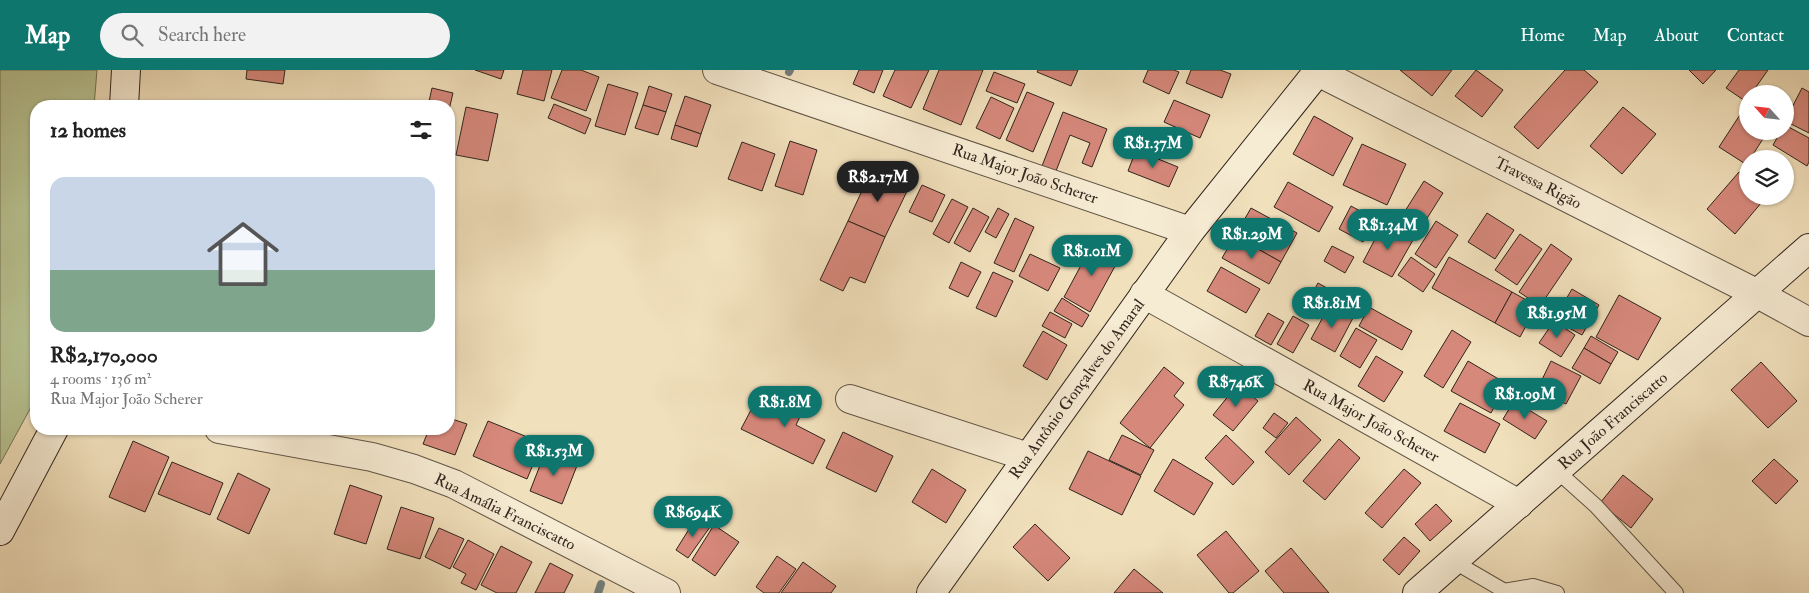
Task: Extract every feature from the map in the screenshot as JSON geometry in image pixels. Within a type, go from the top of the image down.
[{"type":"street","points":[[124,100],[126,70]]},
{"type":"street","name":"Rua Major João Scherer","points":[[717,70],[1190,231]]},
{"type":"street","name":"Rua Antônio Gonçalves do Amaral","points":[[931,593],[1190,231],[1317,71]]},
{"type":"street","name":"Travessa Rigão","points":[[1317,71],[1758,294],[1809,322]]},
{"type":"street","name":"Rua João Franciscatto","points":[[1417,593],[1809,248]]},
{"type":"street","name":"Rua Major João Scherer","points":[[1144,294],[1519,504]]},
{"type":"street","points":[[850,398],[1028,457]]},
{"type":"street","points":[[0,532],[51,435]]},
{"type":"street","name":"Rua Amália Franciscatto","points":[[252,435],[372,457],[454,484],[666,593]]},
{"type":"lane","points":[[1557,471],[1596,506],[1676,593]]},
{"type":"lane","points":[[1453,561],[1506,592],[1534,586],[1557,593]]},
{"type":"green space","points":[[0,70],[97,70],[94,100],[30,100],[30,409],[0,464]]},
{"type":"building","points":[[247,70],[285,70],[283,84],[246,79]]},
{"type":"building","points":[[475,70],[504,70],[501,79]]},
{"type":"building","points":[[523,70],[552,70],[544,101],[517,94]]},
{"type":"building","points":[[562,70],[581,70],[599,77],[586,111],[551,98]]},
{"type":"building","points":[[859,70],[883,70],[874,93],[853,84]]},
{"type":"building","points":[[895,70],[929,70],[911,108],[883,96]]},
{"type":"building","points":[[939,70],[983,70],[961,125],[923,109]]},
{"type":"building","points":[[1038,70],[1078,70],[1071,86],[1037,72]]},
{"type":"building","points":[[1148,70],[1174,70],[1179,72],[1169,94],[1143,82]]},
{"type":"building","points":[[1191,70],[1220,70],[1231,74],[1222,98],[1186,83]]},
{"type":"building","points":[[1400,70],[1452,70],[1432,96]]},
{"type":"building","points":[[1476,70],[1503,90],[1482,117],[1455,96]]},
{"type":"building","points":[[1565,70],[1584,70],[1598,82],[1538,149],[1514,127]]},
{"type":"building","points":[[1689,70],[1716,70],[1703,84]]},
{"type":"building","points":[[1739,70],[1768,70],[1757,85],[1739,85],[1739,97],[1726,88]]},
{"type":"building","points":[[994,72],[1025,84],[1017,103],[986,91]]},
{"type":"building","points":[[608,84],[638,93],[625,135],[595,126]]},
{"type":"building","points":[[649,86],[672,94],[666,112],[643,105]]},
{"type":"building","points":[[432,88],[453,93],[451,100],[429,100]]},
{"type":"building","points":[[1802,88],[1809,92],[1809,133],[1794,126],[1794,104]]},
{"type":"building","points":[[1027,92],[1054,103],[1033,152],[1006,140]]},
{"type":"building","points":[[685,96],[711,105],[701,134],[675,125]]},
{"type":"building","points":[[991,97],[1014,108],[1000,139],[976,128]]},
{"type":"building","points":[[1174,100],[1210,115],[1200,138],[1164,122]]},
{"type":"building","points":[[554,104],[591,119],[585,134],[548,118]]},
{"type":"building","points":[[643,105],[666,112],[658,135],[635,128]]},
{"type":"building","points":[[466,107],[498,114],[488,161],[456,155]]},
{"type":"building","points":[[1623,107],[1656,134],[1622,174],[1590,146]]},
{"type":"building","points":[[1063,112],[1107,129],[1092,167],[1082,163],[1090,143],[1070,135],[1056,171],[1042,166]]},
{"type":"building","points":[[1314,116],[1353,138],[1333,176],[1293,154]]},
{"type":"building","points":[[1739,116],[1739,140],[1762,140],[1756,150],[1739,150],[1739,160],[1719,147]]},
{"type":"building","points":[[675,125],[701,134],[697,147],[671,139]]},
{"type":"building","points":[[1794,130],[1809,138],[1809,162],[1807,166],[1794,158],[1794,150],[1781,150],[1773,145],[1776,140],[1794,140]]},
{"type":"building","points":[[790,141],[817,150],[803,195],[775,186]]},
{"type":"building","points":[[742,142],[775,154],[762,191],[728,179]]},
{"type":"building","points":[[1362,144],[1406,164],[1387,205],[1343,185]]},
{"type":"building","points":[[1136,150],[1178,167],[1169,187],[1128,171]]},
{"type":"building","points":[[872,169],[909,187],[885,237],[848,221]]},
{"type":"building","points":[[1739,172],[1739,205],[1759,205],[1735,234],[1707,209]]},
{"type":"building","points":[[1424,181],[1443,193],[1419,231],[1400,219]]},
{"type":"building","points":[[1288,182],[1333,207],[1319,232],[1274,207]]},
{"type":"building","points":[[922,185],[945,195],[932,222],[909,212]]},
{"type":"building","points":[[952,199],[968,207],[949,243],[933,234]]},
{"type":"building","points":[[1351,206],[1375,219],[1363,242],[1339,229]]},
{"type":"building","points":[[973,208],[989,217],[970,252],[954,243]]},
{"type":"building","points":[[998,208],[1009,214],[996,238],[985,232]]},
{"type":"building","points":[[1251,208],[1297,233],[1281,262],[1235,236]]},
{"type":"building","points":[[1487,213],[1514,230],[1495,259],[1468,242]]},
{"type":"building","points":[[1015,218],[1034,227],[1014,272],[994,263]]},
{"type":"building","points":[[848,221],[885,237],[865,283],[850,277],[843,291],[820,280]]},
{"type":"building","points":[[1436,221],[1458,235],[1436,268],[1415,254]]},
{"type":"building","points":[[1383,224],[1413,240],[1392,277],[1363,262]]},
{"type":"building","points":[[1520,234],[1542,249],[1517,285],[1495,270]]},
{"type":"building","points":[[1235,236],[1281,262],[1269,284],[1222,258]]},
{"type":"building","points":[[1093,243],[1120,257],[1090,312],[1064,297]]},
{"type":"building","points":[[1551,244],[1572,259],[1540,306],[1519,292]]},
{"type":"building","points":[[1332,246],[1354,257],[1345,273],[1324,261]]},
{"type":"building","points":[[1030,254],[1060,268],[1048,291],[1019,276]]},
{"type":"building","points":[[1411,257],[1435,274],[1423,292],[1398,275]]},
{"type":"building","points":[[1449,257],[1512,292],[1495,323],[1432,288]]},
{"type":"building","points":[[961,262],[981,272],[968,297],[949,288]]},
{"type":"building","points":[[1221,267],[1260,289],[1246,313],[1207,291]]},
{"type":"building","points":[[993,272],[1013,281],[996,317],[976,308]]},
{"type":"building","points":[[1318,283],[1334,292],[1318,319],[1303,311]]},
{"type":"building","points":[[1572,289],[1599,305],[1582,335],[1554,320]]},
{"type":"building","points":[[1512,292],[1537,306],[1520,337],[1495,323]]},
{"type":"building","points":[[1619,295],[1661,318],[1638,360],[1596,337]]},
{"type":"building","points":[[1062,298],[1089,315],[1082,327],[1054,311]]},
{"type":"building","points":[[1329,306],[1353,318],[1335,352],[1311,339]]},
{"type":"building","points":[[1369,307],[1412,331],[1402,350],[1359,326]]},
{"type":"building","points":[[1050,312],[1072,324],[1065,338],[1042,326]]},
{"type":"building","points":[[1268,313],[1284,322],[1271,345],[1255,336]]},
{"type":"building","points":[[1293,316],[1309,325],[1293,353],[1277,344]]},
{"type":"building","points":[[1554,321],[1575,335],[1561,357],[1539,343]]},
{"type":"building","points":[[1356,328],[1377,340],[1360,368],[1340,356]]},
{"type":"building","points":[[1452,330],[1471,342],[1443,388],[1424,376]]},
{"type":"building","points":[[1043,331],[1067,345],[1047,380],[1023,366]]},
{"type":"building","points":[[1591,336],[1618,352],[1611,364],[1584,348]]},
{"type":"building","points":[[1584,348],[1611,364],[1600,384],[1572,368]]},
{"type":"building","points":[[1376,356],[1403,372],[1384,402],[1358,386]]},
{"type":"building","points":[[1468,361],[1507,384],[1491,413],[1451,391]]},
{"type":"building","points":[[1551,361],[1581,376],[1566,404],[1537,390]]},
{"type":"building","points":[[1761,362],[1797,401],[1768,428],[1731,390]]},
{"type":"building","points":[[1164,367],[1184,383],[1174,396],[1184,405],[1150,448],[1120,423]]},
{"type":"building","points":[[1238,384],[1258,401],[1233,431],[1213,415]]},
{"type":"building","points":[[783,391],[807,402],[796,425],[825,440],[813,464],[741,429],[751,410],[764,416],[770,404],[775,406]]},
{"type":"building","points":[[1514,401],[1547,421],[1535,439],[1503,419]]},
{"type":"building","points":[[1460,403],[1500,424],[1485,453],[1444,431]]},
{"type":"building","points":[[1274,413],[1288,423],[1276,438],[1263,428]]},
{"type":"building","points":[[1296,417],[1321,440],[1289,475],[1265,452]]},
{"type":"building","points":[[455,420],[467,424],[455,455],[423,444],[427,435],[455,435]]},
{"type":"building","points":[[488,421],[542,443],[527,479],[473,456]]},
{"type":"building","points":[[843,432],[893,456],[876,492],[826,468]]},
{"type":"building","points":[[1122,435],[1154,450],[1141,475],[1109,460]]},
{"type":"building","points":[[1226,435],[1254,462],[1233,485],[1205,458]]},
{"type":"building","points":[[1339,439],[1360,458],[1325,500],[1303,481]]},
{"type":"building","points":[[133,441],[169,457],[145,512],[109,497]]},
{"type":"building","points":[[546,450],[578,463],[562,504],[530,491]]},
{"type":"building","points":[[1088,451],[1141,476],[1122,515],[1069,489]]},
{"type":"building","points":[[1173,459],[1213,483],[1194,515],[1154,491]]},
{"type":"building","points":[[1774,459],[1798,481],[1776,504],[1752,481]]},
{"type":"building","points":[[172,462],[223,483],[210,515],[158,494]]},
{"type":"building","points":[[932,469],[966,490],[946,523],[912,502]]},
{"type":"building","points":[[1404,469],[1421,483],[1382,528],[1365,513]]},
{"type":"building","points":[[238,473],[270,489],[249,534],[217,519]]},
{"type":"building","points":[[1623,475],[1653,499],[1631,528],[1600,503]]},
{"type":"building","points":[[350,485],[382,496],[366,544],[334,534]]},
{"type":"building","points":[[1436,504],[1452,521],[1430,541],[1415,524]]},
{"type":"building","points":[[401,507],[434,518],[420,559],[387,549]]},
{"type":"building","points":[[696,518],[710,527],[688,558],[676,550]]},
{"type":"building","points":[[1035,524],[1070,558],[1048,581],[1013,547]]},
{"type":"building","points":[[714,525],[739,542],[715,576],[692,560]]},
{"type":"building","points":[[439,528],[464,539],[450,569],[425,557]]},
{"type":"building","points":[[1226,531],[1259,571],[1233,593],[1229,593],[1197,555]]},
{"type":"building","points":[[1404,537],[1420,551],[1399,575],[1383,560]]},
{"type":"building","points":[[468,540],[494,554],[476,590],[461,583],[466,574],[453,567]]},
{"type":"building","points":[[501,546],[532,562],[516,593],[497,593],[481,585]]},
{"type":"building","points":[[1291,548],[1329,593],[1284,593],[1265,571]]},
{"type":"building","points":[[777,556],[796,569],[779,593],[764,593],[756,587]]},
{"type":"building","points":[[803,562],[836,586],[831,593],[781,593]]},
{"type":"building","points":[[550,563],[573,575],[564,593],[535,593]]},
{"type":"building","points":[[1134,569],[1163,593],[1114,593]]},
{"type":"waterway","points":[[598,593],[601,584]]}]
